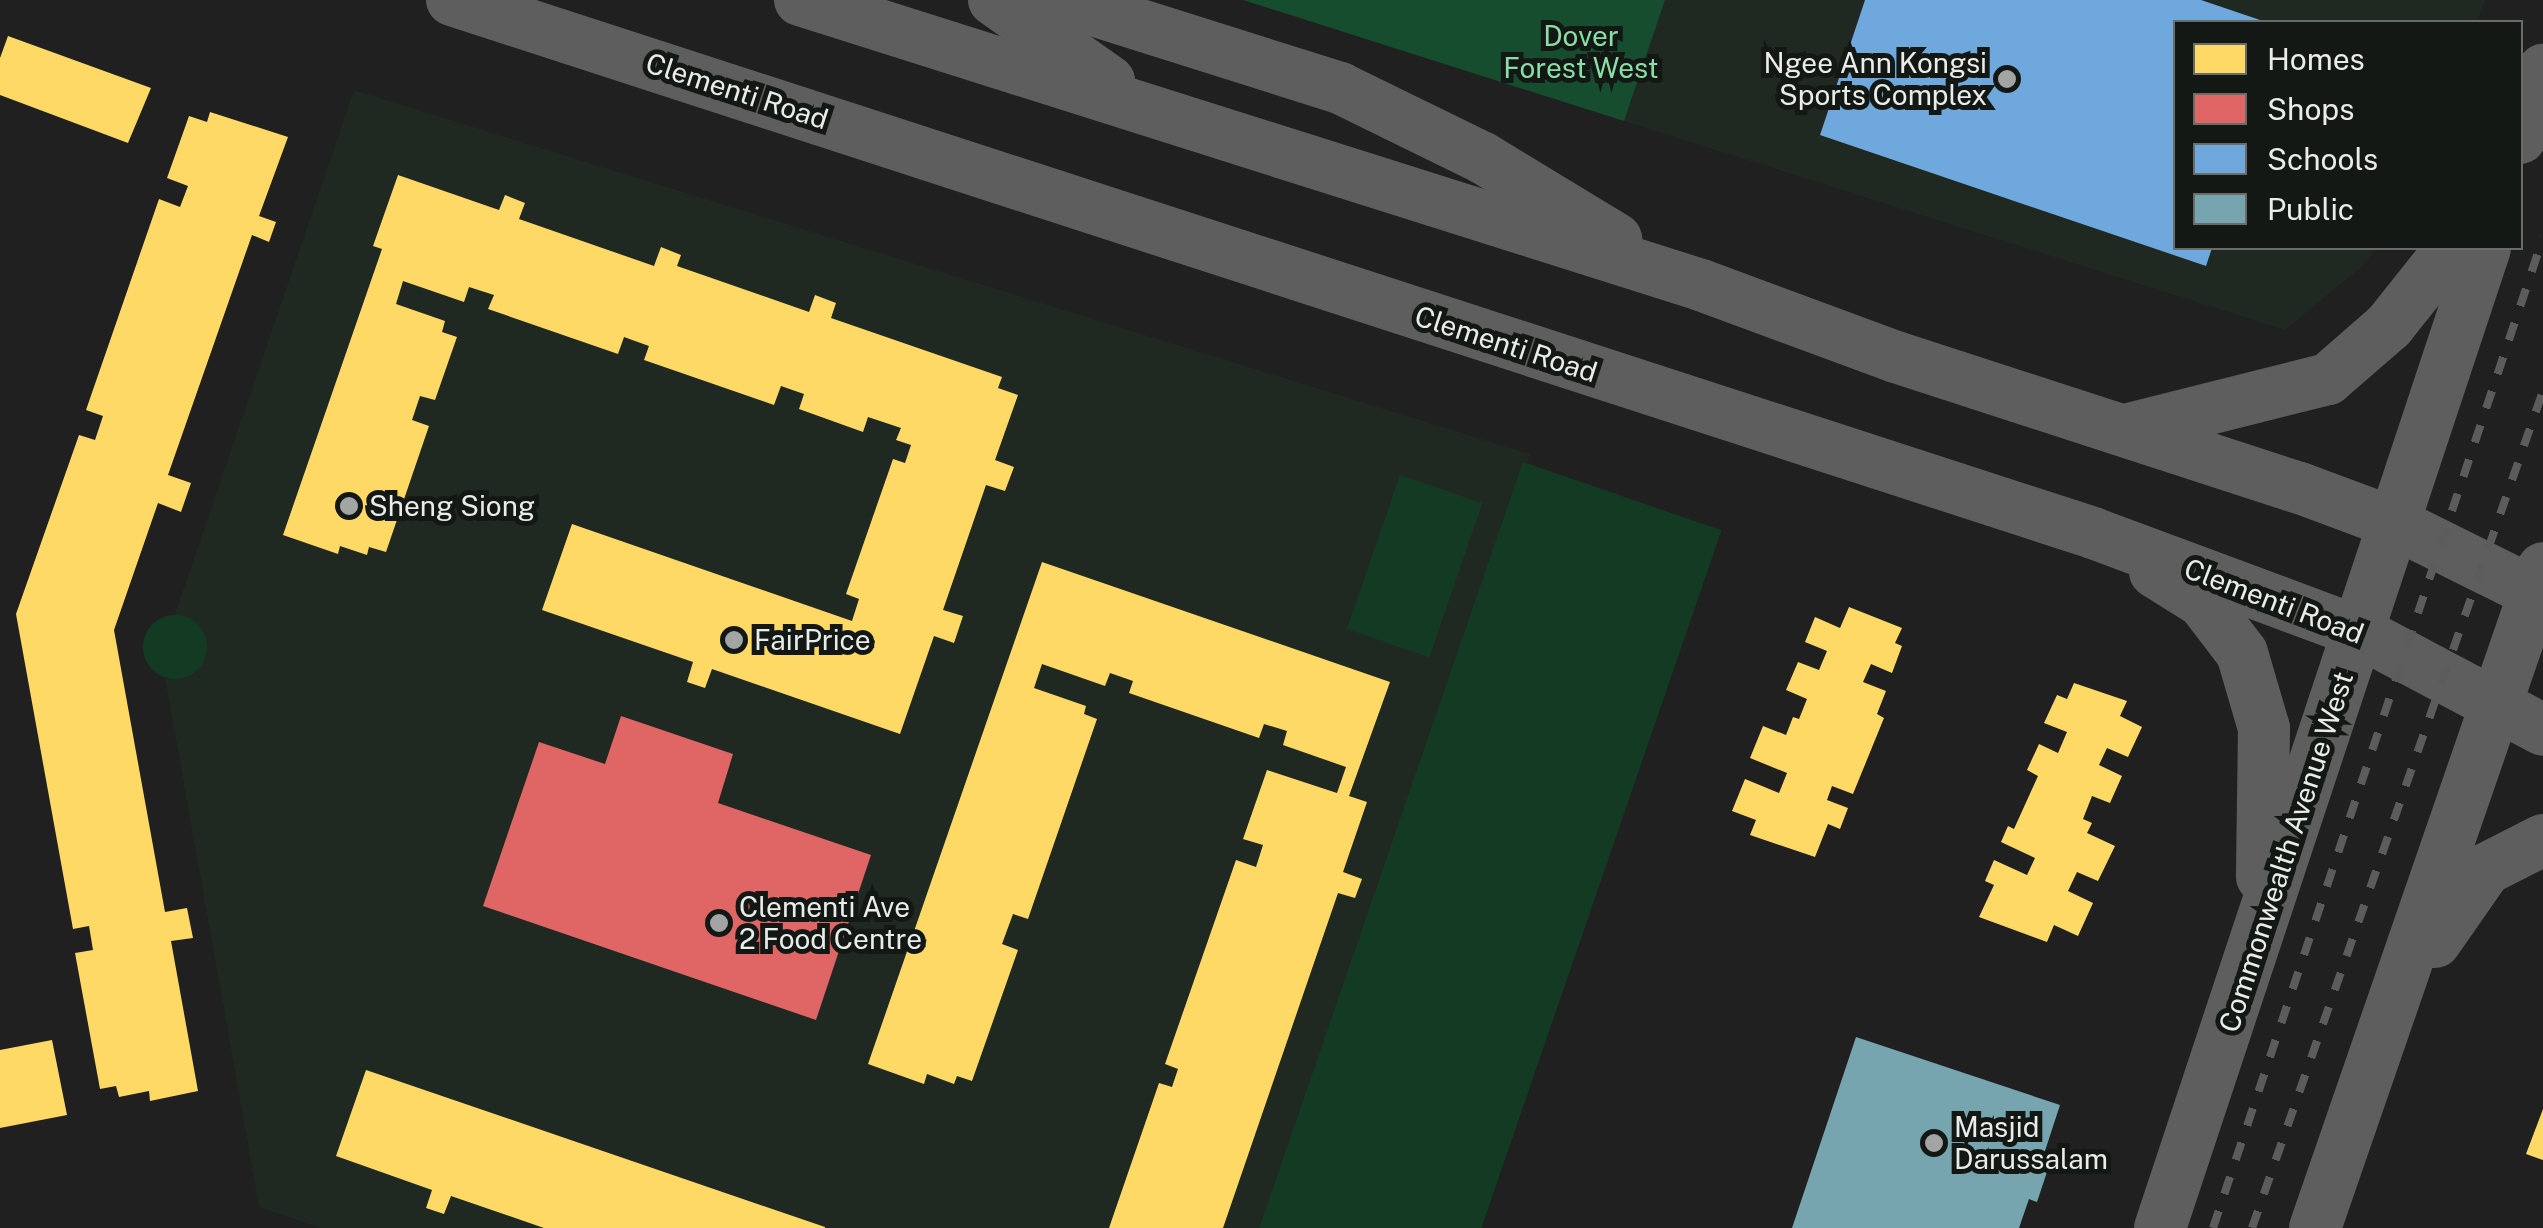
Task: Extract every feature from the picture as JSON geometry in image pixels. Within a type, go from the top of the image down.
[{"type":"main road","name":"Clementi Road","points":[[452,0],[2092,533],[2359,632],[2497,702],[2543,730]]},
{"type":"main road","points":[[800,0],[1701,286],[1896,357],[2129,430],[2394,523],[2540,585],[2315,1228]]},
{"type":"main road","points":[[994,0],[1096,74],[1167,114]]},
{"type":"main road","points":[[1062,0],[1340,88],[1483,158],[1588,224],[1701,286]]},
{"type":"main road","points":[[2523,129],[2543,70]]},
{"type":"main road","points":[[2129,430],[2328,379],[2389,326],[2450,250]]},
{"type":"main road","name":"Commonwealth Avenue West","points":[[2160,1228],[2483,250]]},
{"type":"main road","points":[[2092,533],[2202,602],[2242,653],[2264,728],[2262,923]]},
{"type":"main road","points":[[2393,1009],[2486,869],[2543,840]]},
{"type":"shaded area","points":[[1665,0],[2485,0],[2478,20],[2173,20],[2173,250],[2373,250],[2366,263],[2285,330],[1624,121]]},
{"type":"shaded area","points":[[354,90],[1530,454],[1271,1228],[320,1228],[259,1207],[161,655]]},
{"type":"green space","name":"Dover Forest West","points":[[1243,0],[1665,0],[1624,121]]},
{"type":"green space","points":[[1523,462],[1722,530],[1481,1228],[1259,1228]]},
{"type":"green space","points":[[1400,475],[1482,503],[1429,657],[1347,629]]},
{"type":"green space","points":[[175,615],[197,625],[207,647],[197,669],[175,679],[153,669],[143,647],[153,625]]},
{"type":"building: Homes","points":[[8,36],[151,88],[128,143],[0,95],[0,58]]},
{"type":"building: Homes","points":[[210,112],[288,137],[259,216],[276,222],[269,242],[252,235],[168,475],[191,483],[181,512],[158,503],[114,630],[165,912],[187,908],[193,938],[171,941],[198,1091],[150,1101],[149,1091],[119,1097],[116,1086],[100,1089],[75,953],[93,950],[89,926],[73,929],[16,614],[79,435],[95,440],[103,416],[86,410],[159,199],[180,207],[188,186],[167,178],[189,116],[207,122]]},
{"type":"building: Homes","points":[[398,175],[499,210],[505,195],[525,203],[519,219],[654,266],[661,247],[681,255],[677,266],[809,312],[815,295],[836,303],[831,318],[1002,377],[998,388],[1018,395],[995,460],[1014,467],[1005,491],[986,485],[943,610],[963,616],[954,643],[934,636],[900,734],[712,669],[705,688],[687,682],[693,662],[542,610],[572,524],[852,621],[859,599],[846,594],[893,459],[905,463],[911,445],[896,440],[901,428],[868,417],[863,432],[799,409],[804,394],[781,386],[774,405],[644,360],[649,346],[624,337],[618,354],[488,309],[494,295],[469,287],[464,302],[403,281],[396,304],[445,321],[442,332],[457,337],[435,400],[420,396],[412,420],[429,426],[386,552],[369,547],[367,555],[340,546],[338,554],[283,535],[382,249],[373,246]]},
{"type":"building: Homes","points":[[1042,562],[1390,682],[1349,796],[1367,802],[1343,872],[1362,879],[1355,898],[1338,893],[1223,1228],[1109,1228],[1159,1083],[1172,1087],[1178,1069],[1165,1064],[1236,860],[1256,867],[1263,845],[1243,839],[1267,770],[1337,793],[1346,767],[1283,745],[1287,731],[1264,724],[1259,738],[1129,693],[1133,681],[1110,673],[1105,686],[1042,664],[1034,688],[1086,706],[1084,714],[1097,719],[1028,919],[1013,914],[1002,944],[1018,950],[972,1081],[957,1076],[954,1084],[927,1074],[924,1084],[868,1064]]},
{"type":"building: Homes","points":[[1849,607],[1902,628],[1895,643],[1902,646],[1892,673],[1871,664],[1863,682],[1886,691],[1877,714],[1884,718],[1853,794],[1832,786],[1827,800],[1848,808],[1840,829],[1828,824],[1815,857],[1750,835],[1756,820],[1732,811],[1745,779],[1779,793],[1787,773],[1750,758],[1763,726],[1786,735],[1793,717],[1799,719],[1807,699],[1786,690],[1798,662],[1819,670],[1827,651],[1805,642],[1815,617],[1840,628]]},
{"type":"building: Homes","points":[[2074,683],[2127,701],[2120,716],[2142,727],[2128,757],[2107,748],[2099,765],[2122,776],[2110,803],[2092,796],[2083,819],[2092,823],[2087,833],[2115,846],[2098,881],[2077,872],[2068,891],[2093,903],[2078,936],[2054,925],[2047,942],[1979,917],[1994,885],[1985,881],[1994,860],[2027,875],[2035,858],[2001,842],[2008,826],[2014,829],[2038,776],[2027,770],[2039,744],[2058,753],[2067,732],[2044,723],[2057,695],[2067,699]]},
{"type":"building: Homes","points":[[52,1040],[67,1115],[0,1128],[0,1050]]},
{"type":"building: Homes","points":[[366,1070],[825,1228],[544,1228],[451,1196],[444,1214],[426,1208],[432,1190],[336,1156]]},
{"type":"building: Homes","points":[[2543,1109],[2543,1160],[2526,1154]]},
{"type":"building: Shops","points":[[621,716],[733,754],[718,803],[871,855],[816,1020],[483,906],[539,742],[605,764]]},
{"type":"building: Schools","name":"Ngee Ann Kongsi Sports Complex","points":[[1865,0],[2201,0],[2260,20],[2173,20],[2173,250],[2211,250],[2206,266],[1820,135]]},
{"type":"building: Public","name":"Masjid Darussalam","points":[[1856,1037],[2060,1105],[2044,1154],[2052,1157],[2037,1202],[2029,1199],[2019,1228],[1792,1228]]},
{"type":"railway","points":[[2213,1228],[2543,238]]},
{"type":"railway","points":[[2252,1228],[2543,391]]},
{"type":"place","name":"Ngee Ann Kongsi Sports Complex","points":[[2007,79]]},
{"type":"place","name":"Sheng Siong","points":[[349,506]]},
{"type":"place","name":"FairPrice","points":[[734,640]]},
{"type":"place","name":"Clementi Ave 2 Food Centre","points":[[719,923]]},
{"type":"place","name":"Masjid Darussalam","points":[[1934,1143]]}]
